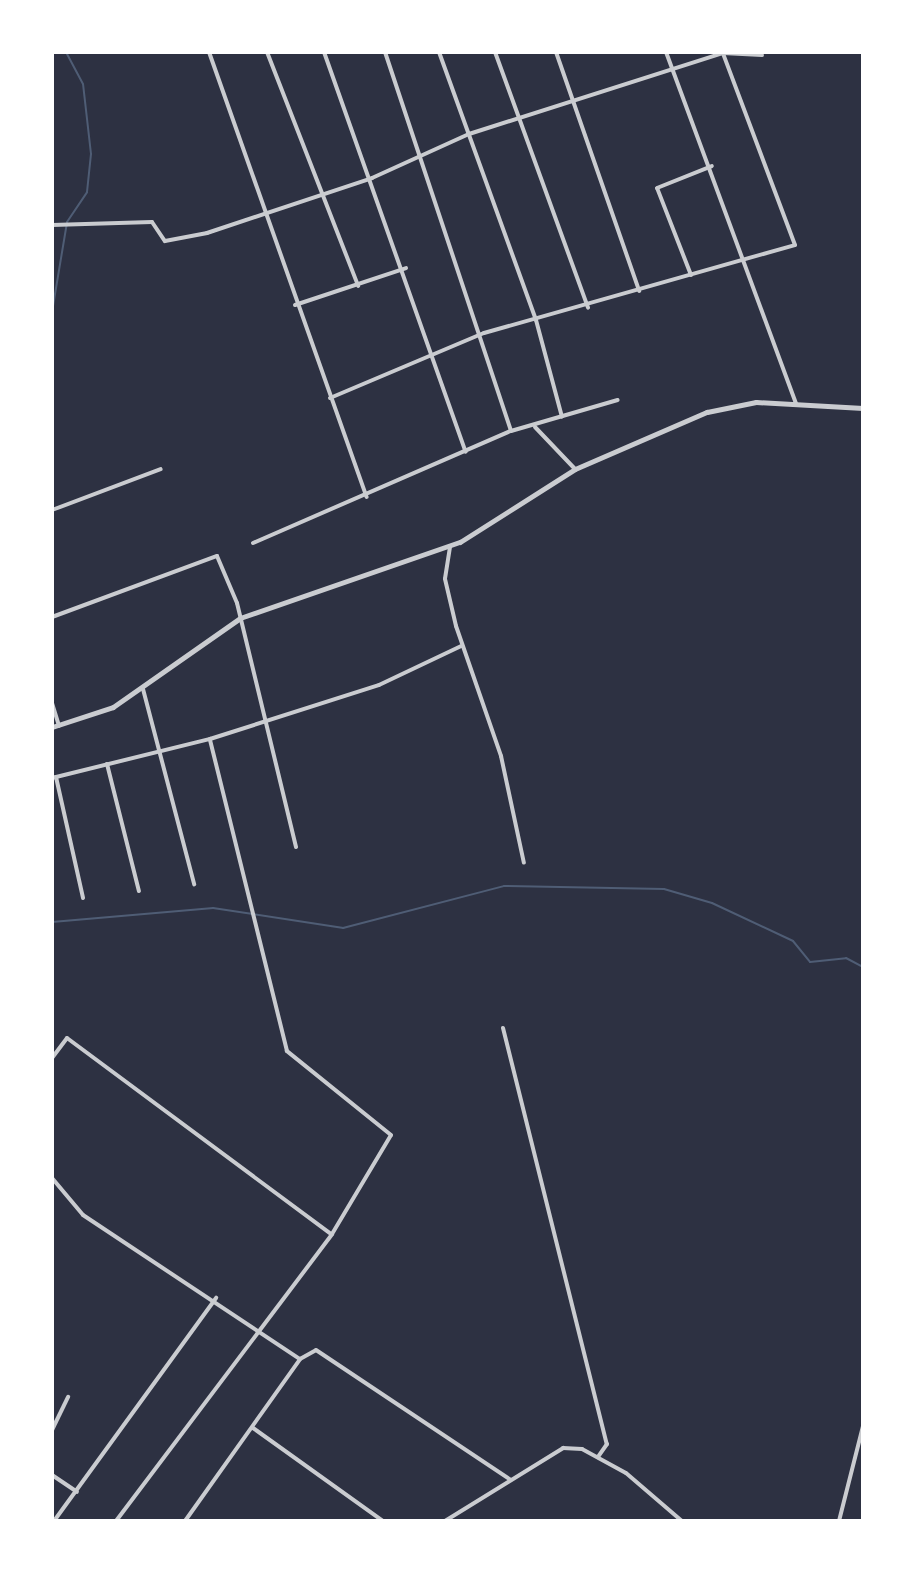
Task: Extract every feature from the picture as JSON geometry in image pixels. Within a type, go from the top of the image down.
[{"type":"street","points":[[209,52],[270,216],[295,305],[367,497]]},
{"type":"street","points":[[267,52],[358,286]]},
{"type":"street","points":[[324,52],[406,268],[466,452]]},
{"type":"street","points":[[385,52],[484,333],[511,431]]},
{"type":"street","points":[[439,52],[536,320],[562,417]]},
{"type":"street","points":[[495,52],[588,308]]},
{"type":"street","points":[[556,52],[576,101],[639,291]]},
{"type":"street","points":[[666,52],[747,261],[796,406]]},
{"type":"street","points":[[52,225],[152,222],[165,241],[270,216],[372,178],[469,134],[675,71],[723,53],[762,55]]},
{"type":"street","points":[[330,398],[436,358],[484,333],[588,308],[795,245],[723,53]]},
{"type":"street","points":[[691,275],[657,188],[712,166]]},
{"type":"street","points":[[295,305],[406,268]]},
{"type":"street","points":[[253,543],[367,497],[511,431],[535,427],[618,400]]},
{"type":"street","points":[[52,703],[55,727],[143,689],[240,618],[450,547],[575,469],[729,405],[863,408]]},
{"type":"street","points":[[535,427],[575,469]]},
{"type":"street","points":[[52,510],[161,469]]},
{"type":"street","points":[[450,547],[445,579],[461,646],[501,756],[524,863]]},
{"type":"street","points":[[52,617],[217,556],[240,618],[262,723],[296,847]]},
{"type":"street","points":[[83,898],[54,778],[262,723],[379,685],[461,646]]},
{"type":"street","points":[[143,689],[194,884]]},
{"type":"street","points":[[116,1521],[257,1329],[332,1234],[391,1135],[287,1051],[210,739]]},
{"type":"street","points":[[107,764],[139,891]]},
{"type":"street","points":[[503,1028],[607,1444],[598,1457]]},
{"type":"street","points":[[52,1058],[67,1038],[332,1234]]},
{"type":"street","points":[[52,1178],[83,1215],[216,1298],[300,1359]]},
{"type":"street","points":[[54,1521],[216,1298]]},
{"type":"street","points":[[185,1521],[300,1359],[316,1350],[511,1480]]},
{"type":"street","points":[[52,1430],[68,1397]]},
{"type":"street","points":[[839,1521],[863,1426]]},
{"type":"street","points":[[253,1428],[383,1521]]},
{"type":"street","points":[[445,1521],[563,1448],[598,1457],[682,1521]]},
{"type":"street","points":[[52,1475],[77,1492]]},
{"type":"waterway","points":[[52,312],[67,222],[87,192],[91,154],[83,84],[66,52]]},
{"type":"waterway","points":[[52,922],[213,908],[343,928],[504,886],[664,889],[712,903],[793,941],[810,962],[846,958],[863,967]]}]
